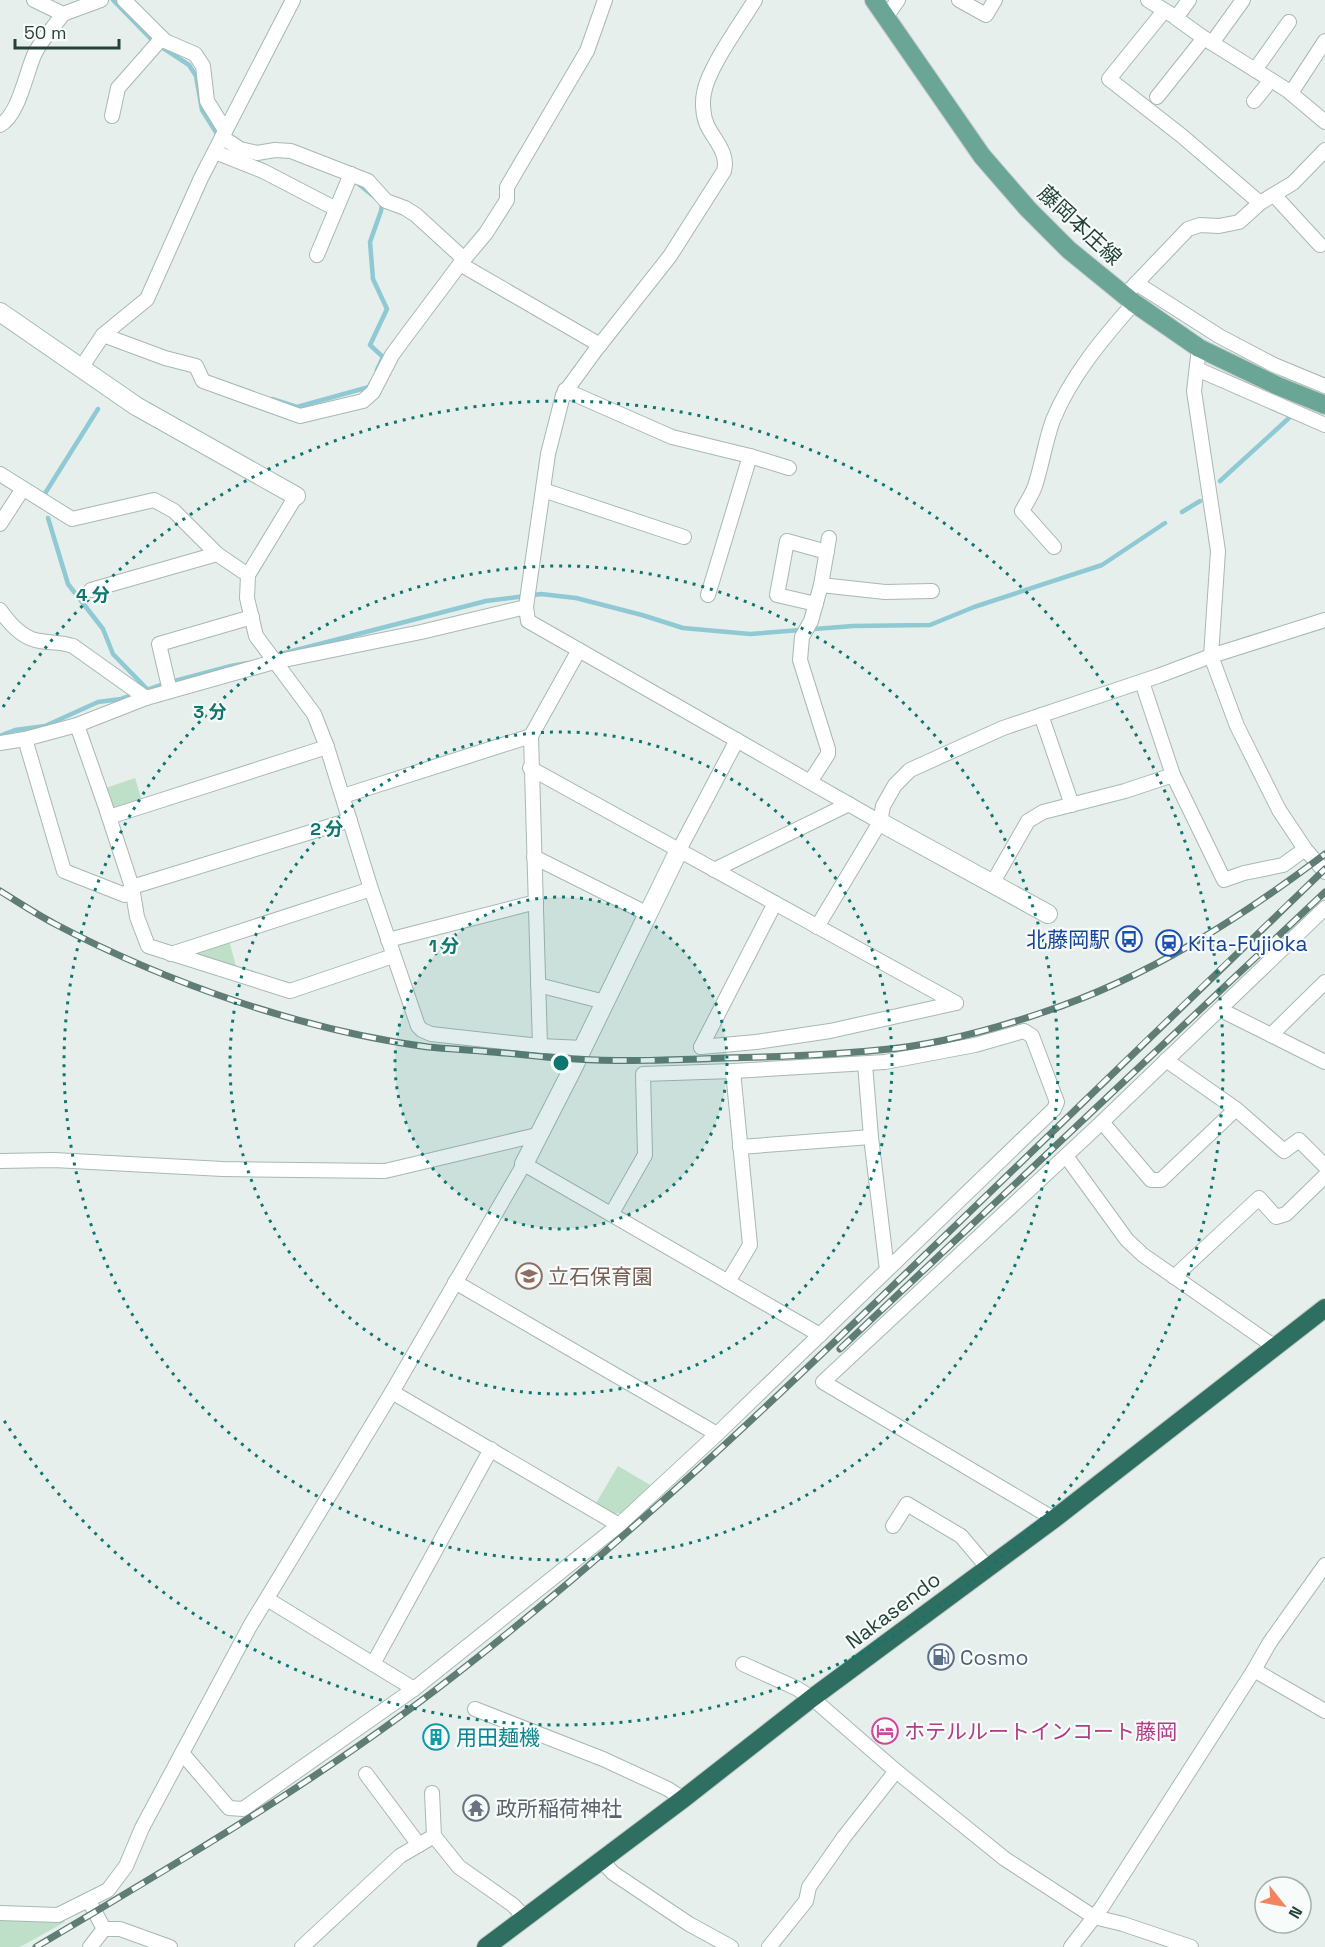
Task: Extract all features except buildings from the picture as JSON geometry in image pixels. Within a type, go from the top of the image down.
[{"type":"highway","name":"Nakasendo","points":[[486,1947],[812,1698],[1054,1519],[1325,1308]]},
{"type":"main road","name":"藤岡本庄線","points":[[874,0],[982,156],[1012,192],[1069,250],[1131,294],[1199,348],[1278,386],[1325,405]]},
{"type":"street","points":[[34,0],[63,14]]},
{"type":"street","points":[[0,125],[6,122],[19,98],[36,53],[63,14],[101,0]]},
{"type":"street","points":[[124,0],[165,41],[195,54],[203,66],[207,101],[223,134],[240,149],[257,153],[274,150],[291,151],[368,181],[386,201],[416,214],[462,261],[600,345]]},
{"type":"street","points":[[81,368],[102,335],[147,299],[201,178],[293,0]]},
{"type":"street","points":[[102,335],[165,358],[196,366],[204,381],[300,416],[363,401],[373,392],[392,355],[462,261],[486,233],[507,200],[507,188],[586,51],[605,0]]},
{"type":"street","points":[[755,0],[710,74],[703,93],[707,124],[725,156],[724,171],[670,256],[566,390],[548,454],[526,607],[528,621],[879,822],[1048,914]]},
{"type":"street","points":[[886,17],[898,0]]},
{"type":"street","points":[[959,0],[986,15],[995,0]]},
{"type":"street","points":[[1148,0],[1290,93],[1325,122]]},
{"type":"street","points":[[1176,18],[1189,0]]},
{"type":"street","points":[[1156,97],[1243,0]]},
{"type":"street","points":[[1164,10],[1109,79],[1182,136],[1260,203]]},
{"type":"street","points":[[1255,70],[1289,22]]},
{"type":"street","points":[[112,116],[118,88],[162,38]]},
{"type":"street","points":[[1290,93],[1325,40]]},
{"type":"street","points":[[1254,101],[1271,80]]},
{"type":"street","points":[[1054,547],[1022,511],[1034,488],[1054,419],[1076,376],[1131,294],[1188,229],[1200,225],[1219,226],[1239,222],[1260,203],[1293,183],[1325,150]]},
{"type":"street","points":[[215,152],[263,171],[336,209]]},
{"type":"street","points":[[317,255],[351,174]]},
{"type":"street","points":[[1274,195],[1320,245]]},
{"type":"street","points":[[1131,294],[1274,364],[1325,386]]},
{"type":"street","points":[[2,318],[136,406],[296,496],[248,575],[248,598],[256,636],[273,662],[314,714],[327,747],[371,889],[418,1026],[431,1034],[540,1046],[583,1048]]},
{"type":"street","points":[[1199,348],[1194,391],[1218,551],[1211,656],[1237,726],[1279,810],[1305,849],[1325,872]]},
{"type":"street","points":[[1197,369],[1325,425]]},
{"type":"street","points":[[566,390],[672,437],[789,468]]},
{"type":"street","points":[[708,595],[750,456]]},
{"type":"street","points":[[0,474],[22,490],[72,519],[154,500],[174,511],[217,554],[248,575]]},
{"type":"street","points":[[0,524],[22,490]]},
{"type":"street","points":[[543,490],[684,537]]},
{"type":"street","points":[[810,782],[828,754],[828,749],[800,660],[802,637],[811,621],[816,604],[828,545],[787,541],[777,596],[816,604]]},
{"type":"street","points":[[91,590],[217,554]]},
{"type":"street","points":[[821,585],[885,592],[932,591]]},
{"type":"street","points":[[0,744],[25,740],[77,725],[146,698],[273,662],[421,632],[526,607]]},
{"type":"street","points":[[0,610],[7,621],[29,638],[63,642],[73,646],[146,698]]},
{"type":"street","points":[[170,691],[159,644],[252,617]]},
{"type":"street","points":[[817,927],[879,822],[883,806],[895,785],[910,770],[1003,728],[1142,682],[1211,656],[1325,620]]},
{"type":"street","points":[[540,1046],[531,736],[579,650]]},
{"type":"street","points":[[1142,682],[1173,775],[1224,880],[1244,873],[1283,865],[1305,849]]},
{"type":"street","points":[[1041,715],[1072,805]]},
{"type":"street","points":[[77,725],[132,887],[137,917],[148,946],[290,990],[393,956]]},
{"type":"street","points":[[343,796],[531,736]]},
{"type":"street","points":[[25,740],[64,871],[125,895],[132,887],[350,820]]},
{"type":"street","points":[[0,1913],[58,1915],[108,1890],[126,1866],[142,1828],[250,1626],[392,1392],[524,1164],[736,740]]},
{"type":"street","points":[[109,817],[327,747]]},
{"type":"street","points":[[531,768],[956,1003],[831,1031],[701,1047],[775,903]]},
{"type":"street","points":[[993,884],[1028,821],[1043,812],[1125,791],[1173,775]]},
{"type":"street","points":[[714,870],[849,804]]},
{"type":"street","points":[[534,857],[648,914]]},
{"type":"street","points":[[171,954],[371,889]]},
{"type":"street","points":[[388,940],[536,902]]},
{"type":"street","points":[[1054,1519],[823,1382],[1066,1156],[1325,908]]},
{"type":"street","points":[[1271,1035],[1325,982]]},
{"type":"street","points":[[538,985],[605,1002]]},
{"type":"street","points":[[1222,1008],[1325,1062]]},
{"type":"street","points":[[182,1754],[229,1808],[243,1809],[414,1689],[618,1525],[820,1335],[1054,1109],[1057,1102],[1032,1036],[1024,1031],[975,1045],[885,1062],[643,1074],[645,1155],[612,1213]]},
{"type":"street","points":[[1166,1060],[1236,1109],[1284,1151],[1299,1140],[1325,1166]]},
{"type":"street","points":[[865,1064],[887,1270]]},
{"type":"street","points":[[728,1282],[750,1245],[733,1071]]},
{"type":"street","points":[[1102,1122],[1151,1180],[1161,1180],[1236,1109]]},
{"type":"street","points":[[0,1161],[54,1160],[223,1169],[385,1171],[540,1134]]},
{"type":"street","points":[[740,1147],[871,1137]]},
{"type":"street","points":[[1066,1156],[1127,1240],[1174,1277],[1275,1347]]},
{"type":"street","points":[[524,1164],[820,1335]]},
{"type":"street","points":[[1174,1277],[1258,1198],[1276,1216],[1286,1214],[1325,1176]]},
{"type":"street","points":[[455,1282],[717,1434]]},
{"type":"street","points":[[392,1392],[618,1525]]},
{"type":"street","points":[[373,1665],[491,1449]]},
{"type":"street","points":[[893,1526],[907,1504],[961,1536],[988,1568]]},
{"type":"street","points":[[1071,1947],[1115,1887],[1270,1642],[1325,1565]]},
{"type":"street","points":[[267,1599],[414,1689]]},
{"type":"street","points":[[743,1664],[796,1688],[812,1698],[896,1771],[1005,1860],[1094,1917],[1123,1924],[1184,1946]]},
{"type":"street","points":[[1254,1670],[1325,1711]]},
{"type":"street","points":[[475,1709],[603,1759],[683,1798]]},
{"type":"street","points":[[769,1947],[806,1901],[809,1887],[844,1837],[896,1771]]},
{"type":"street","points":[[366,1774],[419,1845]]},
{"type":"street","points":[[432,1794],[434,1836],[459,1867],[513,1905],[525,1918]]},
{"type":"street","points":[[302,1947],[400,1856],[434,1836]]},
{"type":"street","points":[[602,1860],[613,1872],[670,1911],[731,1947]]},
{"type":"street","points":[[89,1901],[104,1929]]},
{"type":"street","points":[[90,1947],[104,1929]]},
{"type":"street","points":[[104,1929],[120,1929],[170,1947]]},
{"type":"green space","points":[[135,778],[142,801],[116,811],[109,807],[103,789]]},
{"type":"green space","points":[[229,940],[237,970],[186,953]]},
{"type":"green space","points":[[618,1466],[652,1486],[621,1513],[611,1514],[595,1505]]},
{"type":"green space","points":[[0,1917],[62,1918],[65,1922],[20,1947],[0,1947]]},
{"type":"waterway","points":[[113,0],[154,42],[189,65],[196,76],[202,110],[219,137]]},
{"type":"waterway","points":[[356,182],[382,203],[370,242],[373,279],[387,309],[370,345],[383,357],[377,370]]},
{"type":"waterway","points":[[272,399],[297,407],[369,387],[371,383]]},
{"type":"waterway","points":[[44,495],[98,409]]},
{"type":"waterway","points":[[1220,481],[1289,418]]},
{"type":"waterway","points":[[1182,512],[1200,501]]},
{"type":"waterway","points":[[48,518],[68,584],[103,629],[113,654],[147,689]]},
{"type":"waterway","points":[[273,656],[486,601],[541,594],[576,598],[683,628],[750,634],[853,626],[930,625],[974,607],[1102,565],[1165,523]]},
{"type":"waterway","points":[[0,736],[15,730],[45,726],[98,702],[121,699],[167,683],[248,663]]},
{"type":"railway","points":[[0,891],[55,924],[143,966],[236,1001],[332,1029],[428,1047],[566,1058],[669,1060],[802,1056],[899,1048],[962,1036],[1025,1018],[1119,982],[1191,945],[1259,901],[1325,854]]},
{"type":"railway","points":[[36,1947],[250,1818],[354,1749],[455,1675],[578,1574],[698,1469],[814,1361],[1325,869]]},
{"type":"railway","points":[[840,1349],[1325,892]]},
{"type":"place","name":"北藤岡駅","points":[[1129,939]]},
{"type":"place","name":"Kita-Fujioka","points":[[1169,943]]},
{"type":"place","name":"立石保育園","points":[[529,1276]]},
{"type":"place","name":"Cosmo","points":[[941,1657]]},
{"type":"place","name":"ホテルルートインコート藤岡","points":[[885,1731]]},
{"type":"place","name":"用田麺機","points":[[436,1737]]},
{"type":"place","name":"政所稲荷神社","points":[[476,1808]]}]
